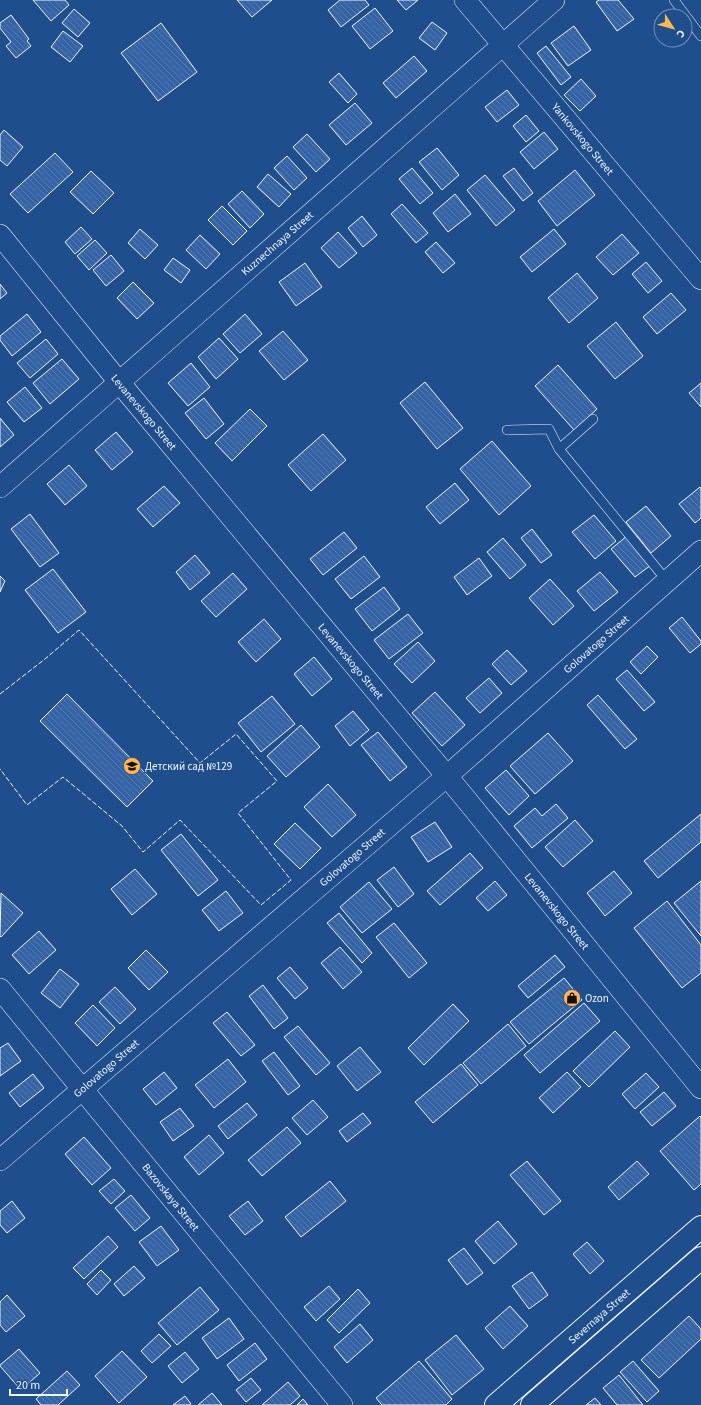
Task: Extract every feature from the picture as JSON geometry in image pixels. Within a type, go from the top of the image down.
[{"type":"main road","name":"Severnaya Street","points":[[496,1405],[701,1227]]},
{"type":"main road","points":[[532,1405],[701,1258]]},
{"type":"street","name":"Yankovskogo Street","points":[[465,0],[701,279]]},
{"type":"street","name":"Kuznechnaya Street","points":[[0,487],[554,0]]},
{"type":"street","name":"Levanevskogo Street","points":[[0,235],[447,776],[701,1088]]},
{"type":"street","name":"Golovatogo Street","points":[[0,1160],[447,776],[701,551]]},
{"type":"street","name":"Bazovskaya Street","points":[[0,989],[342,1405]]},
{"type":"lane","points":[[674,0],[701,36]]},
{"type":"lane","points":[[559,449],[593,419]]},
{"type":"lane","points":[[507,430],[549,429],[559,449],[667,581]]},
{"type":"building","points":[[33,0],[65,0],[69,5],[51,21]]},
{"type":"building","points":[[237,0],[272,0],[252,17]]},
{"type":"building","points":[[340,0],[365,0],[369,5],[341,27],[328,10]]},
{"type":"building","points":[[397,0],[418,0],[406,10]]},
{"type":"building","points":[[599,0],[618,0],[634,19],[617,31],[596,2]]},
{"type":"building","points":[[375,8],[393,31],[370,49],[352,26]]},
{"type":"building","points":[[74,9],[90,23],[78,37],[62,23]]},
{"type":"building","points":[[11,15],[29,39],[27,41],[31,46],[16,58],[6,46],[11,42],[0,28],[0,23]]},
{"type":"building","points":[[432,22],[447,33],[435,50],[419,38]]},
{"type":"building","points":[[161,23],[197,72],[158,101],[121,53]]},
{"type":"building","points":[[574,26],[591,50],[568,66],[551,43]]},
{"type":"building","points":[[63,31],[83,46],[70,62],[51,47]]},
{"type":"building","points":[[546,46],[571,77],[561,85],[537,53]]},
{"type":"building","points":[[414,56],[427,71],[396,98],[383,83]]},
{"type":"building","points":[[339,73],[357,94],[348,103],[329,82]]},
{"type":"building","points":[[581,79],[596,96],[580,111],[564,95]]},
{"type":"building","points":[[507,90],[519,105],[497,122],[485,107]]},
{"type":"building","points":[[355,103],[372,123],[346,145],[329,125]]},
{"type":"building","points":[[526,115],[539,131],[526,142],[513,126]]},
{"type":"building","points":[[4,130],[23,147],[7,166],[0,160],[0,135]]},
{"type":"building","points":[[544,132],[558,149],[534,169],[520,152]]},
{"type":"building","points":[[307,134],[330,159],[316,172],[293,147]]},
{"type":"building","points":[[437,148],[459,175],[442,190],[419,162]]},
{"type":"building","points":[[55,153],[73,172],[28,213],[10,194]]},
{"type":"building","points":[[287,156],[307,178],[294,190],[274,168]]},
{"type":"building","points":[[412,168],[433,193],[420,204],[399,179]]},
{"type":"building","points":[[514,168],[533,193],[523,201],[503,176]]},
{"type":"building","points":[[575,170],[595,195],[557,226],[538,201]]},
{"type":"building","points":[[91,171],[114,193],[93,214],[70,192]]},
{"type":"building","points":[[268,174],[291,194],[279,207],[257,187]]},
{"type":"building","points":[[485,175],[515,210],[496,226],[467,190]]},
{"type":"building","points":[[242,191],[264,214],[250,228],[228,204]]},
{"type":"building","points":[[455,194],[471,214],[448,232],[433,213]]},
{"type":"building","points":[[402,204],[428,233],[416,243],[391,214]]},
{"type":"building","points":[[222,206],[247,231],[233,245],[208,220]]},
{"type":"building","points":[[362,216],[377,235],[363,247],[348,228]]},
{"type":"building","points":[[81,227],[92,239],[75,254],[65,242]]},
{"type":"building","points":[[140,229],[158,245],[145,259],[128,243]]},
{"type":"building","points":[[554,229],[566,244],[532,272],[520,257]]},
{"type":"building","points":[[338,232],[357,253],[339,268],[321,248]]},
{"type":"building","points":[[622,234],[639,253],[613,275],[596,257]]},
{"type":"building","points":[[200,235],[220,254],[206,269],[186,250]]},
{"type":"building","points":[[95,240],[107,253],[89,270],[77,256]]},
{"type":"building","points":[[436,242],[455,263],[443,273],[425,252]]},
{"type":"building","points":[[111,255],[124,271],[106,286],[93,270]]},
{"type":"building","points":[[173,258],[190,270],[181,283],[164,270]]},
{"type":"building","points":[[646,262],[662,281],[648,293],[632,274]]},
{"type":"building","points":[[305,263],[322,287],[296,306],[279,282]]},
{"type":"building","points":[[577,273],[598,298],[569,323],[548,298]]},
{"type":"building","points":[[133,282],[154,303],[137,319],[117,298]]},
{"type":"building","points":[[0,284],[7,293],[0,299]]},
{"type":"building","points":[[671,293],[686,310],[657,334],[643,317]]},
{"type":"building","points":[[27,314],[41,332],[12,356],[0,340],[0,336]]},
{"type":"building","points":[[245,314],[262,334],[240,353],[223,334]]},
{"type":"building","points":[[616,322],[643,356],[615,379],[587,346]]},
{"type":"building","points":[[283,331],[308,360],[284,380],[259,351]]},
{"type":"building","points":[[219,338],[238,359],[216,379],[198,357]]},
{"type":"building","points":[[46,339],[58,354],[30,378],[17,363]]},
{"type":"building","points":[[62,359],[79,379],[50,404],[33,383]]},
{"type":"building","points":[[191,363],[210,387],[188,406],[168,383]]},
{"type":"building","points":[[558,365],[597,409],[574,430],[535,386]]},
{"type":"building","points":[[425,382],[463,428],[437,449],[400,403]]},
{"type":"building","points":[[701,383],[701,407],[689,393]]},
{"type":"building","points":[[25,387],[42,408],[24,422],[7,402]]},
{"type":"building","points":[[204,398],[224,424],[206,439],[185,413]]},
{"type":"building","points":[[250,409],[267,426],[232,461],[215,443]]},
{"type":"building","points":[[0,418],[14,435],[0,447]]},
{"type":"building","points":[[116,432],[133,452],[112,470],[95,450]]},
{"type":"building","points":[[323,434],[346,460],[311,491],[288,465]]},
{"type":"building","points":[[492,441],[531,486],[499,515],[460,469]]},
{"type":"building","points":[[69,465],[87,486],[65,505],[47,484]]},
{"type":"building","points":[[455,483],[469,500],[440,524],[426,507]]},
{"type":"building","points":[[164,486],[180,503],[153,527],[137,509]]},
{"type":"building","points":[[700,487],[701,518],[695,523],[679,504]]},
{"type":"building","points":[[646,506],[671,536],[651,553],[626,522]]},
{"type":"building","points":[[30,514],[59,553],[40,567],[11,529]]},
{"type":"building","points":[[594,515],[616,541],[595,559],[572,532]]},
{"type":"building","points":[[532,529],[552,555],[541,563],[521,538]]},
{"type":"building","points":[[344,532],[357,548],[323,575],[310,559]]},
{"type":"building","points":[[627,536],[651,565],[635,577],[611,549]]},
{"type":"building","points":[[503,538],[526,565],[510,579],[487,552]]},
{"type":"building","points":[[195,555],[210,573],[190,590],[176,572]]},
{"type":"building","points":[[364,556],[380,577],[351,599],[335,579]]},
{"type":"building","points":[[479,558],[492,576],[467,595],[454,577]]},
{"type":"building","points":[[53,569],[86,612],[58,633],[25,590]]},
{"type":"building","points":[[600,572],[618,592],[594,611],[577,591]]},
{"type":"building","points":[[233,573],[247,589],[216,617],[201,601]]},
{"type":"building","points":[[0,576],[5,581],[0,592]]},
{"type":"building","points":[[550,579],[574,606],[553,625],[529,598]]},
{"type":"building","points":[[384,587],[400,609],[372,631],[355,609]]},
{"type":"building","points":[[408,614],[423,633],[389,659],[374,640]]},
{"type":"building","points":[[682,617],[701,641],[701,644],[690,653],[669,628]]},
{"type":"building","points":[[264,619],[281,639],[256,662],[238,642]]},
{"type":"building","points":[[418,642],[435,661],[412,683],[394,664]]},
{"type":"building","points":[[647,646],[658,657],[641,674],[630,662]]},
{"type":"building","points":[[507,650],[527,671],[511,685],[492,664]]},
{"type":"building","points":[[314,657],[332,679],[312,696],[294,674]]},
{"type":"building","points":[[627,670],[655,702],[644,711],[616,679]]},
{"type":"building","points":[[489,678],[502,693],[480,713],[466,698]]},
{"type":"building","points":[[435,692],[465,725],[442,746],[412,713]]},
{"type":"building","points":[[67,694],[153,781],[127,807],[40,721]]},
{"type":"building","points":[[598,695],[637,739],[625,749],[587,705]]},
{"type":"building","points":[[272,696],[295,724],[261,752],[238,723]]},
{"type":"building","points":[[353,711],[369,730],[350,746],[335,726]]},
{"type":"building","points":[[301,725],[320,747],[286,777],[267,756]]},
{"type":"building","points":[[378,732],[407,767],[390,781],[361,745]]},
{"type":"building","points":[[548,733],[573,761],[535,794],[510,766]]},
{"type":"building","points":[[506,770],[529,796],[509,815],[485,788]]},
{"type":"building","points":[[328,784],[356,815],[332,837],[304,807]]},
{"type":"building","points":[[556,804],[568,818],[532,848],[514,826],[535,808],[542,816]]},
{"type":"building","points":[[701,814],[701,842],[658,878],[644,861]]},
{"type":"building","points":[[575,820],[593,841],[563,867],[545,847]]},
{"type":"building","points":[[435,822],[452,847],[428,862],[411,837]]},
{"type":"building","points":[[295,823],[321,848],[300,869],[274,844]]},
{"type":"building","points":[[181,834],[218,880],[198,896],[161,850]]},
{"type":"building","points":[[470,853],[483,868],[440,905],[427,891]]},
{"type":"building","points":[[394,867],[414,894],[398,907],[377,880]]},
{"type":"building","points":[[135,869],[157,894],[132,915],[111,889]]},
{"type":"building","points":[[614,871],[632,893],[605,916],[587,893]]},
{"type":"building","points":[[495,881],[507,895],[488,911],[476,898]]},
{"type":"building","points":[[701,881],[701,936],[674,903]]},
{"type":"building","points":[[369,882],[392,909],[362,933],[340,907]]},
{"type":"building","points":[[226,891],[243,913],[219,931],[202,910]]},
{"type":"building","points":[[1,893],[23,913],[1,937],[0,936]]},
{"type":"building","points":[[667,901],[701,945],[701,973],[682,988],[634,928]]},
{"type":"building","points":[[339,913],[372,953],[362,963],[327,923]]},
{"type":"building","points":[[394,923],[427,963],[409,978],[376,937]]},
{"type":"building","points":[[39,931],[56,950],[29,974],[12,955]]},
{"type":"building","points":[[340,947],[362,972],[343,989],[321,963]]},
{"type":"building","points":[[146,950],[168,972],[149,990],[128,968]]},
{"type":"building","points":[[555,955],[565,967],[528,998],[518,986]]},
{"type":"building","points":[[290,967],[308,988],[295,999],[277,978]]},
{"type":"building","points":[[60,969],[79,984],[60,1008],[41,993]]},
{"type":"building","points":[[564,978],[582,1000],[529,1044],[510,1022]]},
{"type":"building","points":[[263,985],[288,1018],[274,1029],[249,996]]},
{"type":"building","points":[[115,987],[136,1009],[120,1024],[99,1002]]},
{"type":"building","points":[[584,1003],[600,1021],[540,1073],[524,1055]]},
{"type":"building","points":[[453,1004],[469,1021],[424,1065],[408,1048]]},
{"type":"building","points":[[93,1005],[115,1028],[97,1046],[75,1023]]},
{"type":"building","points":[[227,1012],[255,1045],[241,1056],[213,1023]]},
{"type":"building","points":[[508,1024],[526,1046],[481,1084],[463,1063]]},
{"type":"building","points":[[298,1026],[330,1063],[316,1075],[284,1037]]},
{"type":"building","points":[[615,1031],[630,1047],[589,1087],[573,1071]]},
{"type":"building","points":[[8,1043],[21,1061],[0,1076],[0,1048]]},
{"type":"building","points":[[360,1047],[381,1072],[357,1091],[337,1066]]},
{"type":"building","points":[[274,1052],[300,1086],[288,1095],[262,1061]]},
{"type":"building","points":[[228,1059],[246,1082],[214,1108],[195,1085]]},
{"type":"building","points":[[461,1064],[478,1085],[433,1123],[415,1102]]},
{"type":"building","points":[[164,1072],[177,1088],[156,1105],[143,1089]]},
{"type":"building","points":[[567,1072],[581,1087],[553,1113],[539,1098]]},
{"type":"building","points":[[646,1073],[659,1087],[635,1109],[622,1094]]},
{"type":"building","points":[[33,1074],[44,1088],[20,1107],[9,1093]]},
{"type":"building","points":[[664,1092],[676,1106],[652,1126],[640,1112]]},
{"type":"building","points":[[313,1100],[328,1117],[307,1135],[292,1118]]},
{"type":"building","points":[[247,1103],[257,1115],[228,1139],[218,1126]]},
{"type":"building","points":[[180,1108],[194,1126],[173,1141],[160,1122]]},
{"type":"building","points":[[363,1113],[371,1123],[347,1142],[339,1131]]},
{"type":"building","points":[[700,1116],[701,1184],[694,1190],[660,1151]]},
{"type":"building","points":[[287,1127],[301,1143],[262,1176],[248,1160]]},
{"type":"building","points":[[209,1135],[224,1153],[199,1175],[184,1157]]},
{"type":"building","points":[[84,1137],[111,1168],[92,1185],[65,1154]]},
{"type":"building","points":[[527,1161],[561,1201],[544,1215],[510,1175]]},
{"type":"building","points":[[637,1161],[649,1174],[619,1200],[608,1187]]},
{"type":"building","points":[[114,1179],[125,1191],[111,1204],[99,1191]]},
{"type":"building","points":[[330,1181],[346,1201],[301,1237],[285,1217]]},
{"type":"building","points":[[131,1195],[150,1218],[135,1231],[115,1208]]},
{"type":"building","points":[[12,1201],[25,1218],[7,1233],[0,1225],[0,1211]]},
{"type":"building","points":[[248,1201],[263,1221],[245,1235],[229,1216]]},
{"type":"building","points":[[498,1221],[517,1244],[494,1264],[475,1241]]},
{"type":"building","points":[[161,1226],[179,1250],[157,1266],[139,1242]]},
{"type":"building","points":[[108,1236],[118,1247],[84,1279],[73,1268]]},
{"type":"building","points":[[587,1242],[604,1261],[590,1274],[573,1254]]},
{"type":"building","points":[[464,1248],[483,1273],[467,1285],[448,1260]]},
{"type":"building","points":[[134,1266],[145,1278],[124,1296],[114,1284]]},
{"type":"building","points":[[101,1270],[111,1280],[97,1295],[87,1284]]},
{"type":"building","points":[[532,1272],[548,1295],[529,1309],[512,1286]]},
{"type":"building","points":[[329,1286],[340,1299],[316,1321],[304,1307]]},
{"type":"building","points":[[200,1287],[219,1310],[177,1345],[158,1323]]},
{"type":"building","points":[[358,1289],[370,1303],[339,1333],[327,1320]]},
{"type":"building","points":[[7,1295],[25,1316],[6,1332],[0,1325],[0,1302]]},
{"type":"building","points":[[510,1306],[528,1326],[503,1349],[485,1328]]},
{"type":"building","points":[[689,1316],[701,1329],[701,1339],[659,1378],[641,1360]]},
{"type":"building","points":[[229,1318],[244,1339],[217,1359],[202,1338]]},
{"type":"building","points":[[360,1324],[373,1340],[347,1363],[334,1347]]},
{"type":"building","points":[[159,1334],[171,1346],[152,1363],[141,1351]]},
{"type":"building","points":[[456,1335],[484,1369],[452,1395],[425,1360]]},
{"type":"building","points":[[255,1343],[267,1359],[239,1381],[227,1365]]},
{"type":"building","points":[[19,1349],[40,1373],[21,1390],[0,1366]]},
{"type":"building","points":[[122,1351],[147,1377],[119,1403],[95,1376]]},
{"type":"building","points":[[185,1352],[199,1369],[182,1383],[168,1366]]},
{"type":"building","points":[[419,1361],[452,1399],[446,1405],[382,1405],[376,1398]]},
{"type":"building","points":[[633,1361],[659,1391],[647,1402],[620,1372]]},
{"type":"building","points":[[67,1371],[80,1385],[58,1405],[41,1405],[36,1399]]},
{"type":"building","points":[[619,1375],[643,1405],[617,1405],[603,1388]]},
{"type":"building","points":[[251,1378],[261,1390],[246,1402],[236,1390]]},
{"type":"building","points":[[288,1382],[300,1396],[290,1405],[262,1405]]},
{"type":"building","points":[[212,1393],[222,1405],[198,1405]]},
{"type":"building","points":[[185,1396],[191,1404],[173,1405]]},
{"type":"building","points":[[595,1398],[601,1405],[586,1405]]},
{"type":"building","points":[[303,1399],[308,1405],[297,1405]]},
{"type":"fence","points":[[0,694],[79,630],[200,763],[236,734],[277,781],[238,813],[291,880],[261,905],[180,820],[143,852],[122,826],[63,777],[27,805],[0,769]]},
{"type":"place","name":"Детский сад №129","points":[[132,766]]},
{"type":"place","name":"Ozon","points":[[572,998]]}]
